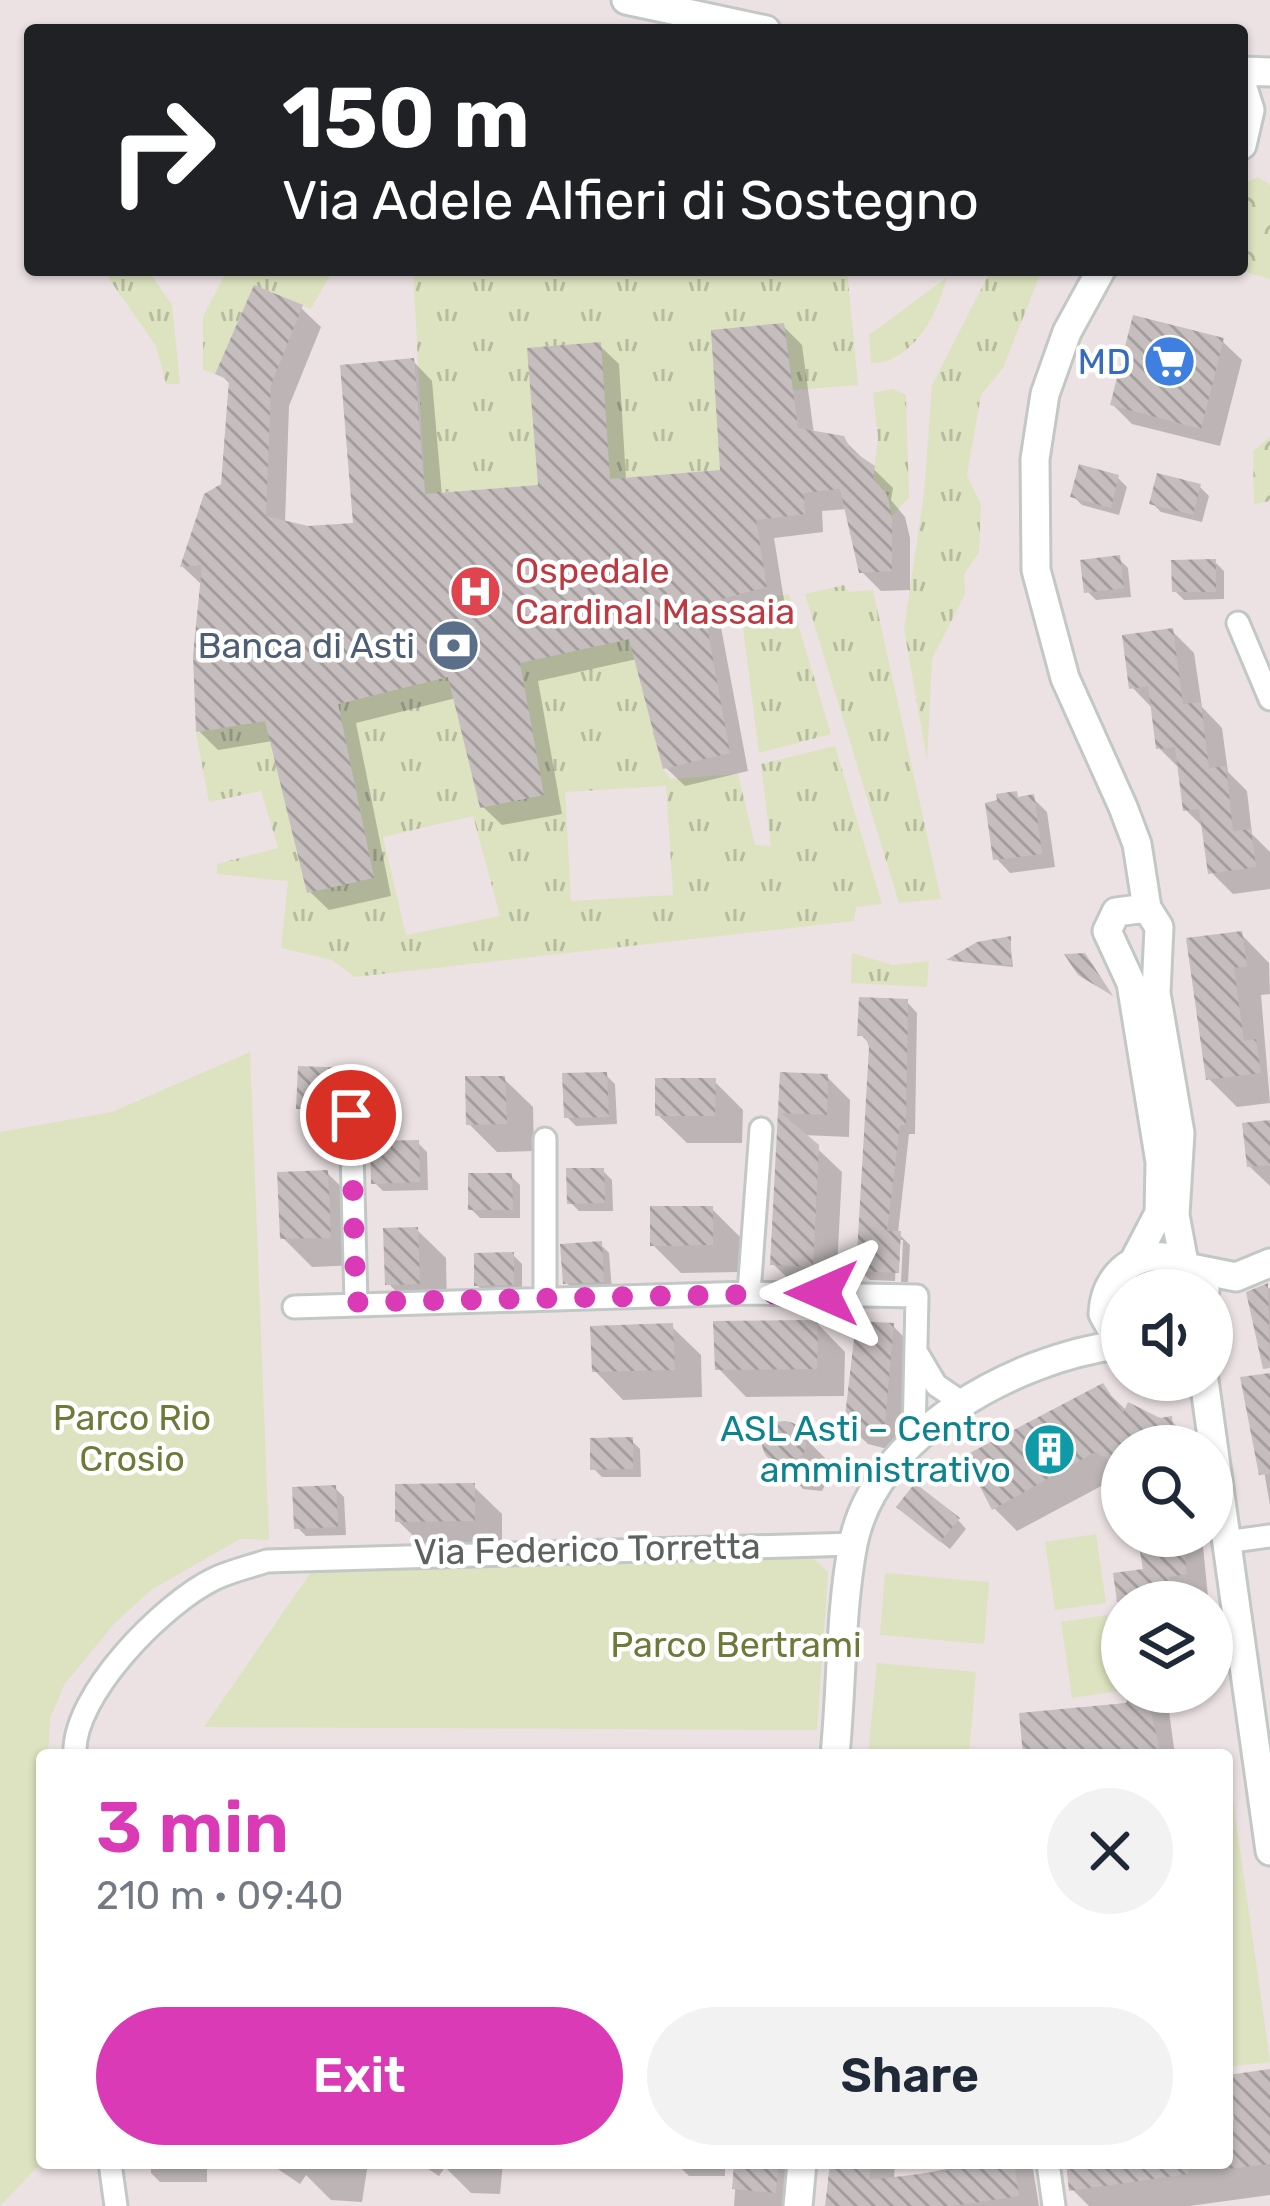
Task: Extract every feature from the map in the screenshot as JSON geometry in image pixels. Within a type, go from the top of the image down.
[{"type":"street","points":[[626,0],[738,24]]},
{"type":"street","points":[[1098,276],[1067,332],[1045,394],[1034,459],[1035,551],[1050,634],[1137,844],[1148,908],[1159,927],[1156,992],[1180,1133],[1175,1215],[1191,1269]]},
{"type":"street","points":[[1238,623],[1270,699]]},
{"type":"street","points":[[1124,1269],[1136,1259],[1160,1214],[1160,1162],[1131,983],[1107,931],[1116,912],[1148,908]]},
{"type":"street","points":[[351,1115],[356,1302]]},
{"type":"street","points":[[749,1293],[761,1129]]},
{"type":"street","points":[[544,1139],[545,1298]]},
{"type":"street","points":[[1136,1259],[1168,1256],[1186,1269]]},
{"type":"street","points":[[1233,1280],[1270,1263]]},
{"type":"street","points":[[294,1307],[749,1293],[916,1295],[914,1439]]},
{"type":"street","points":[[1068,1352],[1101,1315]]},
{"type":"street","points":[[837,1749],[854,1544],[868,1502],[914,1439],[964,1404],[1068,1352],[1101,1349]]},
{"type":"street","points":[[917,1353],[936,1385],[964,1404]]},
{"type":"street","points":[[1233,1541],[1270,1535]]},
{"type":"street","name":"Via Federico Torretta","points":[[74,1749],[103,1680],[147,1631],[211,1579],[267,1561],[854,1544]]},
{"type":"street","points":[[1228,1557],[1270,1851]]},
{"type":"street","points":[[111,2169],[116,2206]]},
{"type":"street","points":[[798,2206],[801,2169]]},
{"type":"street","points":[[1049,2169],[1054,2206]]},
{"type":"green space","points":[[1258,177],[1270,185],[1270,279],[1248,273],[1248,181]]},
{"type":"green space","points":[[107,276],[152,276],[172,305],[180,384],[166,384],[156,346]]},
{"type":"green space","points":[[224,276],[330,276],[311,309],[254,285],[215,374],[203,370],[203,317]]},
{"type":"green space","points":[[413,276],[848,276],[858,385],[793,390],[720,470],[610,479],[528,348],[538,485],[425,494]]},
{"type":"green space","points":[[988,276],[1040,276],[1003,368],[981,395],[967,475],[981,505],[979,552],[964,575],[965,594],[932,659],[927,760],[904,629],[924,493],[932,385]]},
{"type":"green space","points":[[946,278],[930,320],[911,346],[885,361],[871,363],[869,335]]},
{"type":"green space","points":[[893,389],[906,395],[909,498],[892,516],[887,495],[873,478],[878,438],[873,393]]},
{"type":"green space","points":[[1270,437],[1270,501],[1254,504],[1253,451]]},
{"type":"green space","points":[[844,585],[848,592],[873,590],[941,899],[899,903],[805,594]]},
{"type":"green space","points":[[789,594],[831,734],[759,753],[740,605]]},
{"type":"green space","points":[[629,639],[663,769],[671,779],[738,774],[755,845],[771,846],[761,764],[835,746],[882,904],[856,907],[854,921],[355,977],[332,960],[281,948],[288,881],[217,874],[217,864],[278,848],[261,791],[209,802],[196,733],[265,721],[308,893],[374,877],[338,704],[448,677],[480,807],[543,795],[520,663]],"holes":[[[666,786],[673,895],[571,901],[565,792]],[[473,816],[500,916],[406,935],[383,837]]]},
{"type":"green space","points":[[852,953],[893,965],[929,961],[927,987],[851,983]]},
{"type":"green space","name":"Parco Rio Crosio","points":[[250,1052],[269,1540],[240,1539],[151,1590],[114,1624],[64,1685],[50,1719],[48,1749],[36,1749],[36,2168],[0,2206],[0,1132],[112,1112]]},
{"type":"green space","points":[[1096,1534],[1101,1604],[1055,1610],[1045,1542]]},
{"type":"green space","name":"Parco Bertrami","points":[[811,1556],[828,1572],[817,1730],[204,1727],[311,1572]]},
{"type":"green space","points":[[885,1573],[989,1582],[984,1644],[880,1635]]},
{"type":"green space","points":[[1101,1616],[1101,1694],[1072,1698],[1061,1622]]},
{"type":"green space","points":[[877,1663],[976,1672],[970,1749],[869,1749]]},
{"type":"green space","points":[[1233,1800],[1270,2062],[1233,2066]]},
{"type":"building","name":"Ospedale Cardinal Massaia","points":[[254,285],[303,305],[271,385],[266,516],[308,526],[353,523],[340,365],[414,358],[425,494],[538,485],[527,348],[601,342],[610,479],[720,470],[711,330],[784,323],[798,428],[844,436],[851,450],[875,466],[873,478],[887,495],[892,516],[892,571],[859,573],[840,489],[804,493],[805,514],[756,520],[767,587],[703,604],[730,753],[663,769],[629,639],[520,663],[544,795],[480,808],[448,677],[338,704],[374,878],[307,893],[265,721],[196,732],[193,655],[202,565],[180,567],[204,494],[221,484],[229,380],[215,374]]},
{"type":"building","name":"MD","points":[[1133,315],[1224,338],[1201,429],[1110,405]]},
{"type":"building","points":[[1079,464],[1119,475],[1111,508],[1070,497]]},
{"type":"building","points":[[1157,473],[1201,484],[1193,515],[1149,504]]},
{"type":"building","points":[[1120,555],[1124,588],[1084,593],[1080,560]]},
{"type":"building","points":[[1216,559],[1216,592],[1172,592],[1171,560]]},
{"type":"building","points":[[1173,628],[1183,704],[1201,702],[1209,768],[1226,766],[1233,831],[1251,829],[1256,867],[1208,874],[1199,809],[1183,811],[1175,747],[1156,749],[1148,686],[1129,689],[1122,635]]},
{"type":"building","points":[[1017,791],[1018,797],[1034,794],[1042,854],[993,860],[985,803],[997,800],[996,794]]},
{"type":"building","points":[[1242,931],[1247,966],[1234,968],[1244,1041],[1256,1039],[1261,1073],[1206,1080],[1186,938]]},
{"type":"building","points":[[1011,936],[1011,965],[946,960],[977,942]]},
{"type":"building","points":[[1085,953],[1113,996],[1078,975],[1064,954]]},
{"type":"building","points":[[859,997],[908,999],[906,1125],[900,1125],[887,1231],[901,1231],[899,1273],[856,1271],[869,1047],[865,1036],[857,1036]]},
{"type":"building","points":[[298,1066],[374,1069],[373,1103],[349,1100],[333,1102],[332,1110],[296,1109]]},
{"type":"building","points":[[607,1072],[609,1117],[564,1118],[562,1073]]},
{"type":"building","points":[[780,1072],[828,1074],[827,1115],[781,1113],[819,1145],[813,1267],[770,1265]]},
{"type":"building","points":[[465,1076],[505,1076],[507,1124],[466,1125]]},
{"type":"building","points":[[655,1078],[716,1078],[715,1116],[655,1116]]},
{"type":"building","points":[[1270,1120],[1270,1165],[1247,1167],[1242,1123]]},
{"type":"building","points":[[419,1140],[420,1182],[371,1184],[370,1141]]},
{"type":"building","points":[[566,1168],[604,1168],[605,1203],[567,1204]]},
{"type":"building","points":[[328,1170],[331,1238],[280,1239],[277,1172]]},
{"type":"building","points":[[468,1173],[512,1173],[513,1210],[468,1210]]},
{"type":"building","points":[[650,1206],[713,1206],[713,1245],[650,1246]]},
{"type":"building","points":[[418,1227],[420,1284],[385,1285],[383,1228]]},
{"type":"building","points":[[602,1241],[604,1282],[563,1284],[560,1244]]},
{"type":"building","points":[[514,1252],[514,1285],[474,1286],[474,1253]]},
{"type":"building","points":[[1268,1283],[1270,1368],[1263,1369],[1246,1292]]},
{"type":"building","points":[[818,1320],[817,1369],[715,1370],[713,1321]]},
{"type":"building","points":[[856,1321],[894,1323],[884,1434],[844,1425]]},
{"type":"building","points":[[673,1323],[675,1370],[592,1372],[590,1326]]},
{"type":"building","points":[[1270,1373],[1270,1474],[1259,1475],[1240,1377]]},
{"type":"building","name":"ASL Asti – Centro amministrativo","points":[[1101,1384],[1101,1401],[1115,1401],[1123,1413],[1128,1402],[1160,1418],[1172,1416],[1173,1425],[1101,1425],[1101,1456],[1095,1452],[992,1510],[964,1456]]},
{"type":"building","points":[[784,1421],[800,1427],[806,1443],[800,1459],[784,1465],[768,1459],[762,1443],[768,1427]]},
{"type":"building","points":[[633,1437],[633,1469],[590,1470],[590,1438]]},
{"type":"building","points":[[475,1483],[475,1521],[395,1522],[395,1484]]},
{"type":"building","points":[[915,1483],[960,1518],[940,1542],[896,1507]]},
{"type":"building","points":[[336,1485],[338,1527],[294,1529],[292,1487]]},
{"type":"building","points":[[1141,1557],[1185,1557],[1187,1574],[1169,1577],[1170,1581],[1114,1581],[1113,1573],[1143,1569]]},
{"type":"building","points":[[1101,1705],[1101,1713],[1151,1713],[1159,1747],[1022,1749],[1019,1713]]},
{"type":"building","points":[[1270,2069],[1270,2164],[1233,2168],[1233,2074]]},
{"type":"building","points":[[734,2169],[778,2169],[776,2193],[732,2189]]},
{"type":"building","points":[[829,2169],[870,2169],[869,2180],[963,2169],[1015,2169],[1019,2196],[952,2206],[825,2206]]},
{"type":"building","points":[[1067,2169],[1188,2169],[1188,2174],[1069,2191]]},
{"type":"place","name":"MD","points":[[1170,361]]},
{"type":"place","name":"Ospedale Cardinal Massaia","points":[[476,591]]},
{"type":"place","name":"Banca di Asti","points":[[454,645]]},
{"type":"place","name":"ASL Asti – Centro amministrativo","points":[[1050,1449]]},
{"type":"route","points":[[351,1115],[356,1302],[822,1293]]}]
